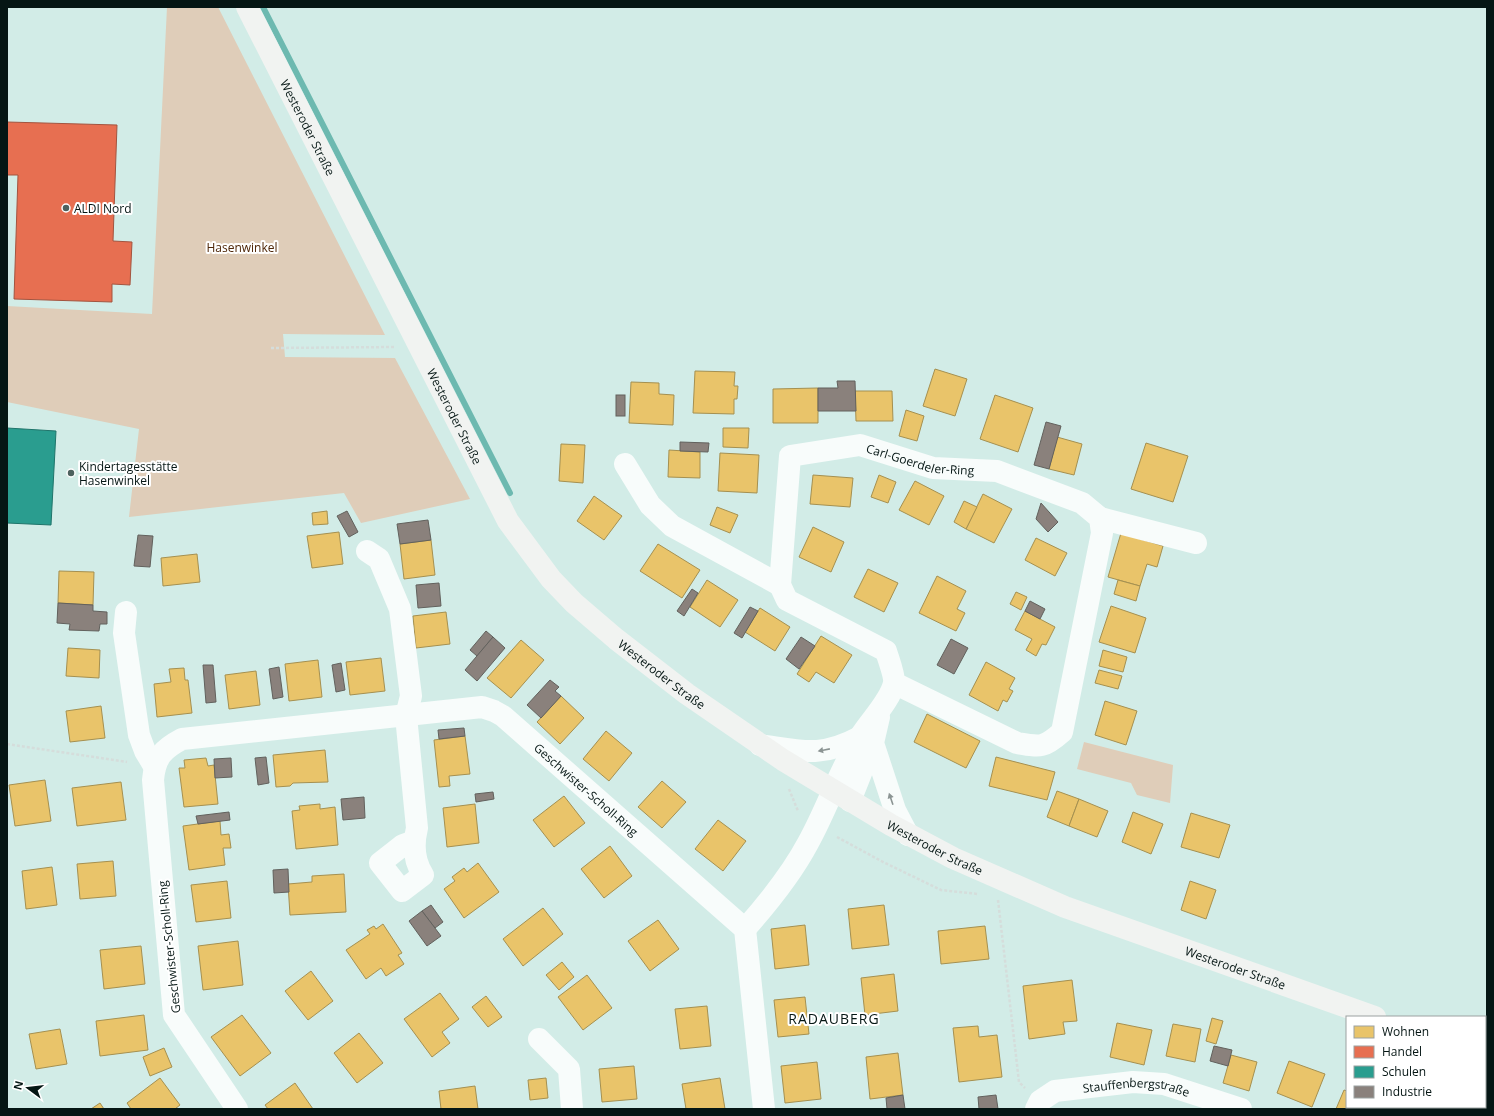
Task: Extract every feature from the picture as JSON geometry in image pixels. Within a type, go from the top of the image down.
[{"type":"street","name":"Westeroder Straße","points":[[247,7],[508,521],[551,579],[574,603],[616,639],[687,694],[760,745],[841,796],[908,835],[953,858],[1065,907],[1372,1016]]},
{"type":"street","name":"Carl-Goerdeler-Ring","points":[[780,585],[790,456],[860,444],[933,468],[997,471],[1082,503],[1100,518],[1196,543]]},
{"type":"street","points":[[625,464],[650,505],[672,526],[780,585],[786,600],[886,650],[894,683],[841,796],[808,842],[793,869],[773,896],[745,929],[764,1109]]},
{"type":"street","points":[[894,683],[1017,743],[1036,746],[1049,744],[1062,732],[1102,532],[1100,518]]},
{"type":"street","points":[[367,551],[379,559],[400,609],[411,696],[406,716],[416,828],[414,841]]},
{"type":"street","points":[[126,612],[124,633],[139,735],[145,751],[154,766]]},
{"type":"street","name":"Geschwister-Scholl-Ring","points":[[237,1109],[174,1015],[153,780],[154,766],[159,757],[169,746],[182,739],[482,707],[494,711],[503,716],[745,929]]},
{"type":"street","points":[[760,745],[820,752],[867,740]]},
{"type":"street","points":[[867,740],[895,810],[908,835]]},
{"type":"street","points":[[539,1039],[569,1069],[572,1109]]},
{"type":"street","name":"Stauffenbergstraße","points":[[1038,1105],[1055,1091],[1133,1082],[1152,1082],[1196,1093],[1241,1109]]},
{"type":"path","points":[[271,348],[397,347]]},
{"type":"path","points":[[7,744],[154,766]]},
{"type":"path","points":[[998,900],[1019,1082],[1038,1105]]},
{"type":"green space","name":"Hasenwinkel","points":[[167,7],[218,7],[385,335],[283,334],[285,357],[395,358],[470,499],[361,523],[344,493],[129,517],[139,429],[7,402],[7,306],[152,314]]},
{"type":"green space","points":[[1084,742],[1173,765],[1170,803],[1137,795],[1131,783],[1077,769]]},
{"type":"building: Wohnen","points":[[935,369],[967,379],[955,416],[923,406]]},
{"type":"building: Wohnen","points":[[695,371],[735,372],[734,386],[738,386],[737,399],[734,399],[734,414],[693,413]]},
{"type":"building: Wohnen","points":[[631,382],[659,383],[659,394],[674,395],[673,425],[629,423]]},
{"type":"building: Wohnen","points":[[818,388],[818,423],[773,423],[773,389]]},
{"type":"building: Wohnen","points":[[855,391],[892,391],[893,421],[856,421]]},
{"type":"building: Wohnen","points":[[995,395],[1033,408],[1018,452],[980,439]]},
{"type":"building: Wohnen","points":[[906,410],[924,416],[917,441],[899,436]]},
{"type":"building: Wohnen","points":[[723,428],[749,428],[748,448],[723,447]]},
{"type":"building: Wohnen","points":[[1057,437],[1082,444],[1074,475],[1049,469]]},
{"type":"building: Wohnen","points":[[1146,443],[1188,456],[1173,502],[1131,489]]},
{"type":"building: Wohnen","points":[[561,444],[585,445],[583,483],[559,481]]},
{"type":"building: Wohnen","points":[[669,450],[700,452],[700,478],[668,477]]},
{"type":"building: Wohnen","points":[[720,453],[759,455],[757,493],[718,491]]},
{"type":"building: Wohnen","points":[[813,475],[853,478],[850,507],[810,504]]},
{"type":"building: Wohnen","points":[[879,475],[896,482],[888,503],[871,497]]},
{"type":"building: Wohnen","points":[[915,481],[944,496],[929,525],[899,510]]},
{"type":"building: Wohnen","points":[[983,494],[1012,509],[994,543],[966,529]]},
{"type":"building: Wohnen","points":[[594,496],[622,516],[604,540],[577,521]]},
{"type":"building: Wohnen","points":[[964,501],[977,507],[966,529],[954,522]]},
{"type":"building: Wohnen","points":[[717,507],[738,515],[730,533],[710,525]]},
{"type":"building: Wohnen","points":[[327,511],[328,524],[313,525],[312,513]]},
{"type":"building: Wohnen","points":[[813,527],[844,542],[831,572],[799,557]]},
{"type":"building: Wohnen","points":[[339,532],[343,564],[312,568],[307,536]]},
{"type":"building: Wohnen","points":[[1121,533],[1163,546],[1157,567],[1147,564],[1140,586],[1108,577]]},
{"type":"building: Wohnen","points":[[1036,538],[1067,553],[1055,576],[1025,560]]},
{"type":"building: Wohnen","points":[[431,540],[435,575],[404,579],[400,544]]},
{"type":"building: Wohnen","points":[[658,544],[700,570],[682,598],[640,571]]},
{"type":"building: Wohnen","points":[[197,554],[200,582],[163,586],[161,558]]},
{"type":"building: Wohnen","points":[[868,569],[898,583],[884,612],[854,597]]},
{"type":"building: Wohnen","points":[[59,571],[94,572],[93,605],[58,603]]},
{"type":"building: Wohnen","points":[[937,576],[966,591],[957,609],[965,613],[956,631],[919,613]]},
{"type":"building: Wohnen","points":[[707,580],[738,600],[720,627],[690,607]]},
{"type":"building: Wohnen","points":[[1118,580],[1140,586],[1136,601],[1114,594]]},
{"type":"building: Wohnen","points":[[1016,592],[1027,597],[1021,610],[1010,604]]},
{"type":"building: Wohnen","points":[[1111,606],[1146,618],[1135,653],[1099,642]]},
{"type":"building: Wohnen","points":[[760,608],[790,627],[775,651],[745,632]]},
{"type":"building: Wohnen","points":[[1025,611],[1055,627],[1046,645],[1042,644],[1036,656],[1026,650],[1032,639],[1015,630]]},
{"type":"building: Wohnen","points":[[446,612],[450,644],[416,648],[413,616]]},
{"type":"building: Wohnen","points":[[821,636],[852,655],[834,683],[816,672],[809,682],[797,674]]},
{"type":"building: Wohnen","points":[[521,640],[544,660],[511,698],[487,678]]},
{"type":"building: Wohnen","points":[[68,648],[100,650],[99,678],[66,676]]},
{"type":"building: Wohnen","points":[[1103,650],[1127,657],[1123,672],[1099,666]]},
{"type":"building: Wohnen","points":[[381,658],[385,691],[350,695],[346,662]]},
{"type":"building: Wohnen","points":[[318,660],[322,697],[289,701],[285,664]]},
{"type":"building: Wohnen","points":[[986,662],[1015,678],[1009,689],[1013,691],[1007,702],[1003,700],[998,711],[969,695]]},
{"type":"building: Wohnen","points":[[184,668],[185,680],[188,680],[192,713],[157,717],[154,684],[171,682],[169,669]]},
{"type":"building: Wohnen","points":[[1099,670],[1122,676],[1118,689],[1095,683]]},
{"type":"building: Wohnen","points":[[256,671],[260,705],[229,709],[225,675]]},
{"type":"building: Wohnen","points":[[561,696],[584,718],[560,744],[537,722]]},
{"type":"building: Wohnen","points":[[1105,701],[1137,711],[1126,745],[1095,735]]},
{"type":"building: Wohnen","points":[[101,706],[105,738],[70,742],[66,711]]},
{"type":"building: Wohnen","points":[[927,714],[980,741],[966,768],[914,742]]},
{"type":"building: Wohnen","points":[[606,731],[632,753],[609,781],[583,759]]},
{"type":"building: Wohnen","points":[[465,736],[470,774],[449,776],[450,786],[439,787],[434,740]]},
{"type":"building: Wohnen","points":[[325,750],[328,782],[293,783],[290,786],[276,787],[273,755]]},
{"type":"building: Wohnen","points":[[996,757],[1055,772],[1047,800],[989,786]]},
{"type":"building: Wohnen","points":[[206,758],[208,766],[214,765],[218,804],[184,807],[179,768],[185,768],[184,760]]},
{"type":"building: Wohnen","points":[[45,780],[51,821],[15,826],[9,785]]},
{"type":"building: Wohnen","points":[[662,781],[686,802],[662,828],[638,807]]},
{"type":"building: Wohnen","points":[[121,782],[126,820],[77,826],[72,788]]},
{"type":"building: Wohnen","points":[[1057,791],[1079,799],[1069,826],[1047,817]]},
{"type":"building: Wohnen","points":[[564,796],[585,823],[554,847],[533,820]]},
{"type":"building: Wohnen","points":[[1079,799],[1108,811],[1097,837],[1069,826]]},
{"type":"building: Wohnen","points":[[320,804],[320,809],[335,807],[338,845],[296,849],[292,811],[300,810],[299,806]]},
{"type":"building: Wohnen","points":[[475,804],[479,843],[447,847],[443,808]]},
{"type":"building: Wohnen","points":[[1133,812],[1163,824],[1151,854],[1122,842]]},
{"type":"building: Wohnen","points":[[1191,813],[1230,825],[1219,858],[1181,847]]},
{"type":"building: Wohnen","points":[[718,820],[746,841],[723,871],[695,849]]},
{"type":"building: Wohnen","points":[[220,821],[221,835],[229,834],[231,848],[223,848],[225,865],[189,870],[183,826]]},
{"type":"building: Wohnen","points":[[610,846],[632,876],[604,898],[581,869]]},
{"type":"building: Wohnen","points":[[113,861],[116,896],[80,899],[77,864]]},
{"type":"building: Wohnen","points":[[478,863],[499,892],[464,918],[444,889],[455,881],[452,877],[464,868],[467,872]]},
{"type":"building: Wohnen","points":[[52,867],[57,905],[26,909],[22,871]]},
{"type":"building: Wohnen","points":[[344,874],[346,912],[290,915],[288,884],[312,882],[312,876]]},
{"type":"building: Wohnen","points":[[227,881],[231,918],[196,922],[191,885]]},
{"type":"building: Wohnen","points":[[1190,881],[1216,890],[1206,919],[1181,910]]},
{"type":"building: Wohnen","points":[[884,905],[889,945],[852,949],[848,909]]},
{"type":"building: Wohnen","points":[[543,908],[563,934],[523,966],[503,939]]},
{"type":"building: Wohnen","points":[[658,920],[679,949],[650,971],[628,941]]},
{"type":"building: Wohnen","points":[[383,924],[402,953],[398,955],[404,964],[386,976],[381,968],[366,979],[346,950],[370,934],[367,930],[374,926],[376,929]]},
{"type":"building: Wohnen","points":[[805,925],[809,965],[775,969],[771,929]]},
{"type":"building: Wohnen","points":[[985,926],[989,959],[941,964],[938,931]]},
{"type":"building: Wohnen","points":[[238,941],[243,985],[203,990],[198,946]]},
{"type":"building: Wohnen","points":[[141,946],[145,984],[104,989],[100,950]]},
{"type":"building: Wohnen","points":[[562,962],[574,977],[559,990],[546,975]]},
{"type":"building: Wohnen","points":[[311,971],[333,1001],[308,1020],[285,991]]},
{"type":"building: Wohnen","points":[[894,974],[898,1011],[865,1015],[861,978]]},
{"type":"building: Wohnen","points":[[587,975],[612,1008],[583,1030],[558,997]]},
{"type":"building: Wohnen","points":[[1072,980],[1077,1021],[1063,1022],[1065,1034],[1029,1039],[1023,986]]},
{"type":"building: Wohnen","points":[[440,993],[459,1019],[442,1032],[450,1043],[432,1057],[404,1019]]},
{"type":"building: Wohnen","points":[[486,996],[502,1017],[488,1027],[472,1007]]},
{"type":"building: Wohnen","points":[[805,997],[809,1034],[778,1037],[774,1000]]},
{"type":"building: Wohnen","points":[[707,1006],[711,1046],[680,1049],[675,1009]]},
{"type":"building: Wohnen","points":[[144,1015],[148,1050],[100,1056],[96,1021]]},
{"type":"building: Wohnen","points":[[242,1015],[271,1053],[240,1076],[211,1037]]},
{"type":"building: Wohnen","points":[[1212,1018],[1223,1021],[1216,1044],[1206,1041]]},
{"type":"building: Wohnen","points":[[1117,1023],[1152,1030],[1144,1065],[1110,1057]]},
{"type":"building: Wohnen","points":[[1173,1024],[1201,1029],[1195,1062],[1166,1056]]},
{"type":"building: Wohnen","points":[[978,1026],[979,1037],[997,1035],[1002,1077],[959,1082],[953,1028]]},
{"type":"building: Wohnen","points":[[60,1029],[67,1064],[36,1069],[29,1034]]},
{"type":"building: Wohnen","points":[[359,1033],[383,1063],[357,1083],[334,1053]]},
{"type":"building: Wohnen","points":[[164,1048],[172,1067],[150,1076],[143,1057]]},
{"type":"building: Wohnen","points":[[898,1053],[903,1095],[870,1099],[866,1057]]},
{"type":"building: Wohnen","points":[[1231,1055],[1257,1062],[1249,1091],[1223,1083]]},
{"type":"building: Wohnen","points":[[1289,1061],[1325,1074],[1312,1107],[1277,1093]]},
{"type":"building: Wohnen","points":[[817,1062],[821,1099],[785,1103],[781,1066]]},
{"type":"building: Wohnen","points":[[634,1066],[637,1099],[602,1102],[599,1069]]},
{"type":"building: Wohnen","points":[[160,1078],[180,1105],[175,1109],[131,1109],[127,1103]]},
{"type":"building: Wohnen","points":[[546,1078],[548,1098],[530,1100],[528,1080]]},
{"type":"building: Wohnen","points":[[720,1078],[725,1109],[686,1109],[682,1084]]},
{"type":"building: Wohnen","points":[[295,1083],[313,1109],[268,1109],[265,1105]]},
{"type":"building: Wohnen","points":[[475,1086],[478,1109],[441,1109],[439,1091]]},
{"type":"building: Wohnen","points":[[1344,1090],[1346,1091],[1346,1108],[1376,1108],[1375,1109],[1336,1109]]},
{"type":"building: Wohnen","points":[[100,1103],[104,1109],[91,1109]]},
{"type":"building: Handel","name":"ALDI Nord","points":[[7,122],[117,125],[113,241],[132,242],[130,285],[112,284],[112,302],[14,299],[18,175],[7,175]]},
{"type":"building: Schulen","points":[[7,428],[56,431],[51,525],[7,523]]},
{"type":"building: Industrie","points":[[837,381],[855,381],[856,411],[818,411],[818,388],[838,388]]},
{"type":"building: Industrie","points":[[616,395],[625,395],[625,416],[616,416]]},
{"type":"building: Industrie","points":[[1046,422],[1061,426],[1049,469],[1034,465]]},
{"type":"building: Industrie","points":[[680,442],[709,443],[708,452],[680,451]]},
{"type":"building: Industrie","points":[[1041,503],[1058,522],[1048,532],[1036,519]]},
{"type":"building: Industrie","points":[[347,511],[358,532],[349,537],[337,516]]},
{"type":"building: Industrie","points":[[428,520],[431,540],[400,544],[397,524]]},
{"type":"building: Industrie","points":[[138,535],[153,536],[150,567],[134,566]]},
{"type":"building: Industrie","points":[[439,583],[441,606],[418,608],[416,585]]},
{"type":"building: Industrie","points":[[692,589],[698,593],[684,616],[677,611]]},
{"type":"building: Industrie","points":[[1030,601],[1045,609],[1040,619],[1025,611]]},
{"type":"building: Industrie","points":[[58,603],[93,605],[93,611],[107,612],[107,624],[100,624],[99,631],[69,630],[70,624],[57,623]]},
{"type":"building: Industrie","points":[[750,607],[758,611],[742,638],[734,633]]},
{"type":"building: Industrie","points":[[486,631],[493,637],[477,656],[470,650]]},
{"type":"building: Industrie","points":[[493,637],[505,648],[477,681],[465,670]]},
{"type":"building: Industrie","points":[[801,637],[815,646],[799,669],[786,659]]},
{"type":"building: Industrie","points":[[951,639],[968,648],[954,674],[937,665]]},
{"type":"building: Industrie","points":[[341,663],[345,690],[336,692],[332,665]]},
{"type":"building: Industrie","points":[[203,665],[213,665],[216,702],[206,703]]},
{"type":"building: Industrie","points":[[279,667],[283,697],[273,699],[269,669]]},
{"type":"building: Industrie","points":[[550,680],[559,687],[555,691],[561,696],[541,718],[527,705]]},
{"type":"building: Industrie","points":[[464,728],[465,736],[439,739],[438,730]]},
{"type":"building: Industrie","points":[[266,757],[269,783],[258,785],[255,758]]},
{"type":"building: Industrie","points":[[231,758],[232,777],[215,778],[214,759]]},
{"type":"building: Industrie","points":[[493,792],[494,799],[476,802],[475,794]]},
{"type":"building: Industrie","points":[[364,797],[365,818],[343,820],[341,799]]},
{"type":"building: Industrie","points":[[229,812],[230,820],[198,824],[196,816]]},
{"type":"building: Industrie","points":[[288,869],[289,892],[274,893],[273,870]]},
{"type":"building: Industrie","points":[[431,905],[443,922],[435,928],[422,911]]},
{"type":"building: Industrie","points":[[422,911],[441,936],[427,946],[409,921]]},
{"type":"building: Industrie","points":[[1214,1046],[1232,1050],[1228,1066],[1210,1061]]},
{"type":"building: Industrie","points":[[903,1095],[905,1109],[887,1109],[886,1098]]},
{"type":"building: Industrie","points":[[996,1095],[998,1109],[979,1109],[978,1097]]},
{"type":"building: Industrie","points":[[1428,1108],[1456,1108],[1455,1109]]},
{"type":"waterway","points":[[263,7],[510,493]]},
{"type":"place","name":"ALDI Nord","points":[[66,208]]},
{"type":"place","name":"Kindertagesstätte Hasenwinkel","points":[[71,473]]},
{"type":"district","name":"RADAUBERG","points":[[834,1018]]}]
